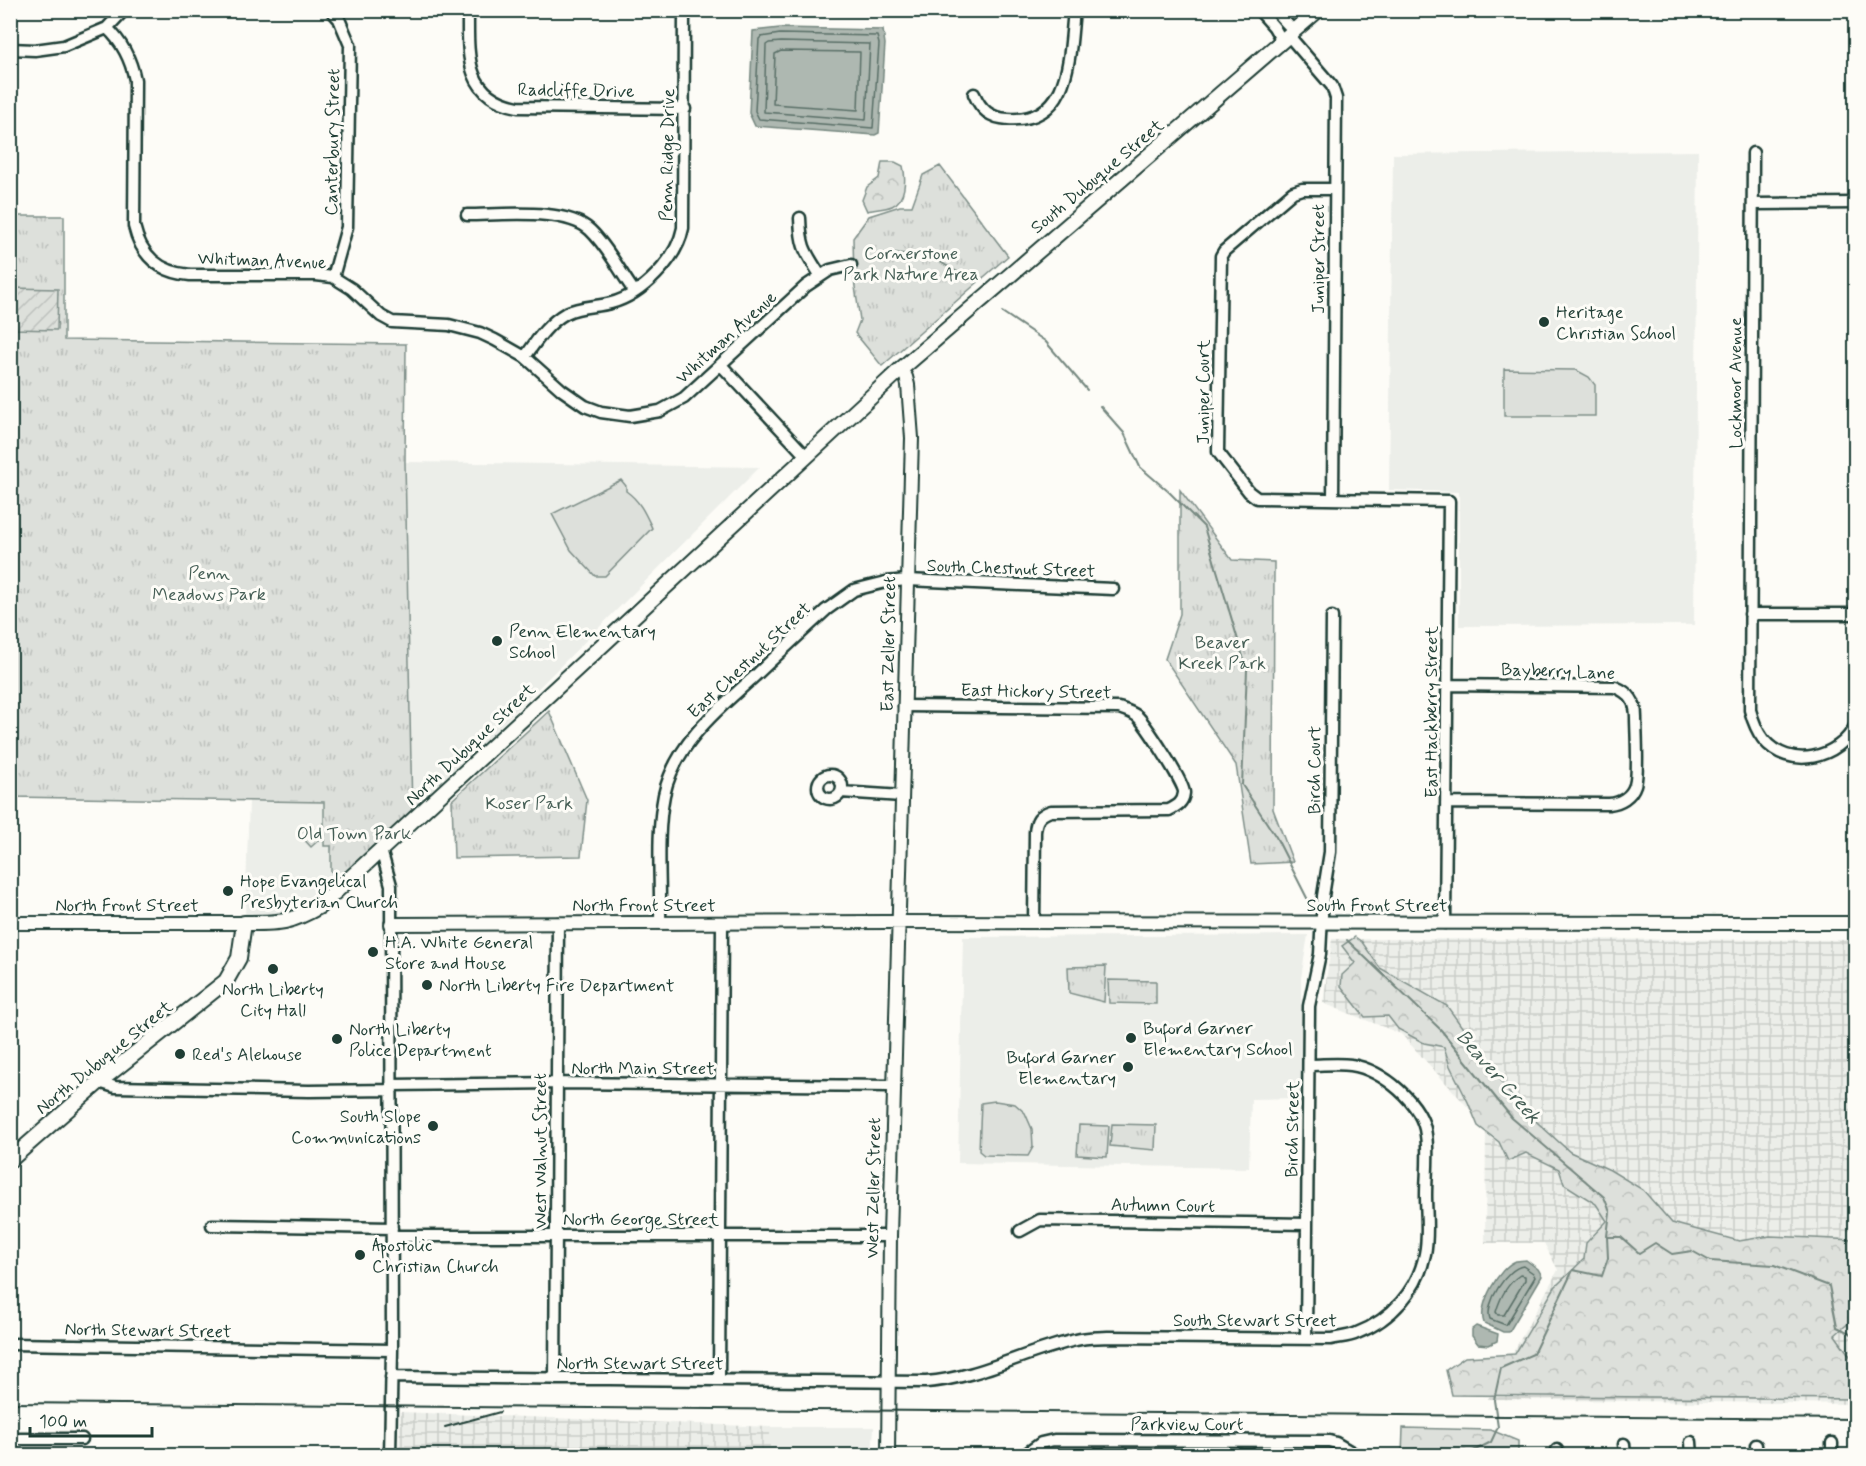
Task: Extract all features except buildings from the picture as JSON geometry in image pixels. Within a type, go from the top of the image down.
[{"type":"main road","name":"South Dubuque Street","points":[[900,370],[1318,10]]},
{"type":"main road","name":"North Dubuque Street","points":[[10,1160],[99,1082],[226,981],[239,958],[243,943],[244,923],[298,919],[320,906],[900,370]]},
{"type":"street","points":[[10,49],[35,50],[64,46],[106,28],[124,10]]},
{"type":"street","name":"Canterbury Street","points":[[331,10],[339,19],[350,45],[346,227],[333,277]]},
{"type":"street","name":"Radcliffe Drive","points":[[468,10],[468,58],[471,69],[481,87],[498,101],[518,107],[684,109]]},
{"type":"street","name":"Penn Ridge Drive","points":[[525,357],[546,328],[565,314],[586,306],[614,302],[634,291],[665,265],[676,250],[681,236],[684,10]]},
{"type":"street","points":[[974,94],[980,108],[1002,119],[1028,118],[1052,104],[1061,90],[1066,75],[1074,10]]},
{"type":"street","points":[[1259,10],[1274,27],[1288,36]]},
{"type":"street","points":[[1274,10],[1288,36]]},
{"type":"street","name":"Whitman Avenue","points":[[106,28],[119,42],[132,66],[135,80],[134,226],[142,248],[155,263],[176,273],[333,277],[351,289],[381,316],[392,322],[435,324],[464,329],[495,340],[525,357],[562,390],[585,406],[601,412],[630,416],[671,406],[684,398],[820,275],[851,265]]},
{"type":"street","name":"Juniper Street","points":[[1288,36],[1335,92],[1333,499]]},
{"type":"street","name":"Lockmoor Avenue","points":[[1753,153],[1750,710],[1754,726],[1764,741],[1777,751],[1791,757],[1806,759],[1831,750],[1843,742],[1856,724]]},
{"type":"street","name":"Juniper Court","points":[[1335,189],[1302,189],[1293,192],[1221,256],[1218,452],[1249,492],[1257,498],[1449,501]]},
{"type":"street","points":[[1753,204],[1856,203]]},
{"type":"street","points":[[467,215],[558,215],[579,222],[597,238],[634,291]]},
{"type":"street","points":[[800,218],[803,248],[820,275]]},
{"type":"street","points":[[721,364],[806,456]]},
{"type":"street","name":"East Zeller Street","points":[[898,922],[912,438],[908,385],[906,377],[900,370]]},
{"type":"street","name":"East Hackberry Street","points":[[1445,923],[1449,501]]},
{"type":"street","name":"South Chestnut Street","points":[[907,580],[1113,589]]},
{"type":"street","name":"East Chestnut Street","points":[[660,923],[661,828],[664,794],[671,774],[692,737],[737,691],[843,596],[871,584],[907,580]]},
{"type":"street","points":[[1750,614],[1856,614]]},
{"type":"street","name":"Birch Court","points":[[1321,922],[1330,852],[1332,617]]},
{"type":"street","name":"Bayberry Lane","points":[[1446,803],[1614,804],[1627,797],[1635,785],[1636,738],[1634,702],[1625,692],[1615,687],[1447,685]]},
{"type":"street","name":"East Hickory Street","points":[[904,706],[1107,707],[1125,710],[1137,716],[1143,723],[1181,783],[1184,788],[1182,801],[1169,810],[1051,811],[1038,818],[1035,823],[1034,922]]},
{"type":"street","points":[[841,792],[902,796]]},
{"type":"street","points":[[381,850],[392,885],[390,1455]]},
{"type":"street","name":"North Front Street","points":[[391,924],[898,922]]},
{"type":"street","name":"South Front Street","points":[[898,922],[1856,923]]},
{"type":"street","name":"West Zeller Street","points":[[888,1455],[890,1236],[898,922]]},
{"type":"street","name":"Birch Street","points":[[1306,1338],[1310,1006],[1320,954],[1321,922]]},
{"type":"street","name":"North Front Street","points":[[10,923],[244,923]]},
{"type":"street","name":"West Walnut Street","points":[[555,1379],[558,923]]},
{"type":"street","points":[[719,1380],[722,923]]},
{"type":"street","name":"South Stewart Street","points":[[889,1382],[948,1381],[1078,1339],[1108,1337],[1330,1339],[1355,1335],[1391,1314],[1420,1273],[1425,1252],[1426,1134],[1419,1113],[1408,1099],[1383,1076],[1351,1065],[1310,1065]]},
{"type":"street","name":"North Main Street","points":[[99,1082],[115,1087],[309,1091],[557,1083],[894,1086]]},
{"type":"street","name":"Autumn Court","points":[[1020,1231],[1040,1220],[1307,1224]]},
{"type":"street","name":"North George Street","points":[[212,1225],[556,1236],[890,1236]]},
{"type":"street","name":"North Stewart Street","points":[[10,1344],[392,1350]]},
{"type":"street","name":"North Stewart Street","points":[[392,1377],[889,1382]]},
{"type":"street","points":[[10,1438],[82,1439]]},
{"type":"street","name":"Parkview Court","points":[[1023,1455],[1041,1443],[1054,1440],[1329,1442],[1336,1443],[1353,1453]]},
{"type":"street","points":[[1691,1442],[1692,1455]]},
{"type":"street","points":[[1832,1443],[1832,1455]]},
{"type":"shaded area","name":"Heritage Christian School","points":[[1698,151],[1694,625],[1459,626],[1459,492],[1389,490],[1393,154]]},
{"type":"shaded area","name":"Penn Elementary School","points":[[405,462],[760,467],[412,814]]},
{"type":"shaded area","points":[[249,801],[324,802],[324,845],[331,845],[331,871],[339,882],[306,909],[281,917],[245,918]]},
{"type":"shaded area","name":"Buford Garner Elementary School","points":[[1308,935],[1301,978],[1301,1098],[1251,1099],[1249,1168],[958,1163],[963,937]]},
{"type":"shaded area","points":[[1332,939],[1855,940],[1855,1404],[1488,1399],[1558,1270],[1544,1243],[1485,1243],[1486,1127],[1401,1034],[1323,1003]]},
{"type":"shaded area","points":[[400,1412],[770,1427],[770,1455],[399,1455]]},
{"type":"shaded area","points":[[770,1427],[874,1427],[872,1455],[770,1456]]},
{"type":"green space","points":[[882,162],[895,162],[903,166],[905,183],[902,194],[897,203],[892,206],[867,211],[862,200],[867,187],[879,178]]},
{"type":"green space","name":"Cornerstone Park Nature Area","points":[[940,166],[1008,256],[882,366],[855,333],[860,320],[854,280],[853,238],[869,216],[900,206],[912,206],[923,175]]},
{"type":"green space","name":"Penn Meadows Park","points":[[11,216],[64,216],[64,340],[406,344],[405,462],[412,814],[339,882],[331,871],[331,846],[324,846],[324,802],[11,797]]},
{"type":"green space","points":[[11,288],[58,289],[57,330],[11,329]]},
{"type":"green space","points":[[1504,369],[1576,370],[1589,377],[1595,385],[1595,416],[1504,416]]},
{"type":"green space","points":[[621,480],[626,486],[626,491],[642,508],[652,528],[605,576],[595,576],[571,550],[552,514]]},
{"type":"green space","name":"Beaver Kreek Park","points":[[1180,490],[1232,560],[1274,562],[1273,809],[1293,862],[1251,864],[1236,765],[1165,659],[1180,614]]},
{"type":"green space","name":"Koser Park","points":[[549,711],[587,800],[581,856],[454,858],[452,800]]},
{"type":"green space","points":[[309,825],[321,838],[311,847],[299,834]]},
{"type":"green space","points":[[1355,937],[1362,942],[1380,968],[1447,1006],[1517,1104],[1570,1152],[1610,1170],[1643,1190],[1672,1223],[1739,1241],[1770,1236],[1855,1240],[1853,1319],[1835,1335],[1855,1363],[1855,1399],[1452,1395],[1446,1370],[1465,1357],[1515,1354],[1555,1287],[1584,1259],[1586,1243],[1607,1221],[1596,1204],[1564,1184],[1559,1169],[1526,1153],[1508,1161],[1499,1142],[1478,1126],[1450,1066],[1444,1047],[1424,1043],[1398,1029],[1388,1016],[1365,1017],[1341,986],[1342,975],[1355,963],[1342,946]]},
{"type":"green space","points":[[1106,966],[1104,1002],[1069,993],[1068,967]]},
{"type":"green space","points":[[1108,980],[1156,981],[1156,1004],[1109,1003]]},
{"type":"green space","points":[[995,1101],[1015,1104],[1025,1113],[1032,1129],[1033,1147],[1028,1156],[984,1155],[979,1151],[981,1103]]},
{"type":"green space","points":[[1112,1124],[1156,1125],[1155,1150],[1110,1146]]},
{"type":"green space","points":[[1079,1125],[1109,1126],[1107,1157],[1077,1155]]},
{"type":"green space","points":[[1403,1428],[1491,1430],[1518,1441],[1518,1455],[1402,1455]]},
{"type":"water","points":[[780,28],[883,30],[885,44],[879,133],[875,135],[755,126],[749,113],[753,31]]},
{"type":"water","points":[[1526,1260],[1538,1269],[1542,1276],[1509,1332],[1503,1332],[1484,1323],[1484,1307],[1497,1279],[1509,1265],[1516,1261]]},
{"type":"water","points":[[1476,1326],[1498,1334],[1497,1341],[1489,1345],[1478,1344],[1472,1336],[1472,1329]]},
{"type":"waterway","name":"Beaver Creek","points":[[885,253],[928,255],[966,277]]},
{"type":"waterway","name":"Beaver Creek","points":[[1002,312],[1045,341],[1087,390]]},
{"type":"waterway","name":"Beaver Creek","points":[[1100,406],[1124,433],[1140,467],[1204,527],[1247,670],[1242,785],[1276,837],[1310,904]]},
{"type":"waterway","name":"Beaver Creek","points":[[1347,940],[1441,1030],[1512,1118],[1604,1197],[1610,1212],[1607,1236]]},
{"type":"waterway","name":"Beaver Creek","points":[[1464,1456],[1491,1442],[1498,1427],[1494,1400],[1501,1368],[1533,1354],[1573,1270],[1602,1276],[1608,1258],[1607,1237],[1621,1237],[1639,1253],[1655,1243],[1672,1254],[1692,1251],[1710,1261],[1774,1265],[1829,1286],[1837,1327],[1856,1336]]},
{"type":"railway","points":[[10,1403],[1856,1419]]},
{"type":"railway","points":[[445,1427],[500,1412]]},
{"type":"place","name":"Heritage Christian School","points":[[1544,322]]},
{"type":"place","name":"Penn Elementary School","points":[[497,641]]},
{"type":"place","name":"Hope Evangelical Presbyterian Church","points":[[228,891]]},
{"type":"place","name":"H.A. White General Store and House","points":[[373,952]]},
{"type":"place","name":"North Liberty City Hall","points":[[273,969]]},
{"type":"place","name":"North Liberty Fire Department","points":[[427,985]]},
{"type":"place","name":"Buford Garner Elementary School","points":[[1131,1038]]},
{"type":"place","name":"North Liberty Police Department","points":[[337,1039]]},
{"type":"place","name":"Red's Alehouse","points":[[180,1054]]},
{"type":"place","name":"Buford Garner Elementary","points":[[1128,1067]]},
{"type":"place","name":"South Slope Communications","points":[[433,1126]]},
{"type":"place","name":"Apostolic Christian Church","points":[[360,1255]]},
{"type":"park label","name":"Old Town Park","points":[[354,833]]}]
